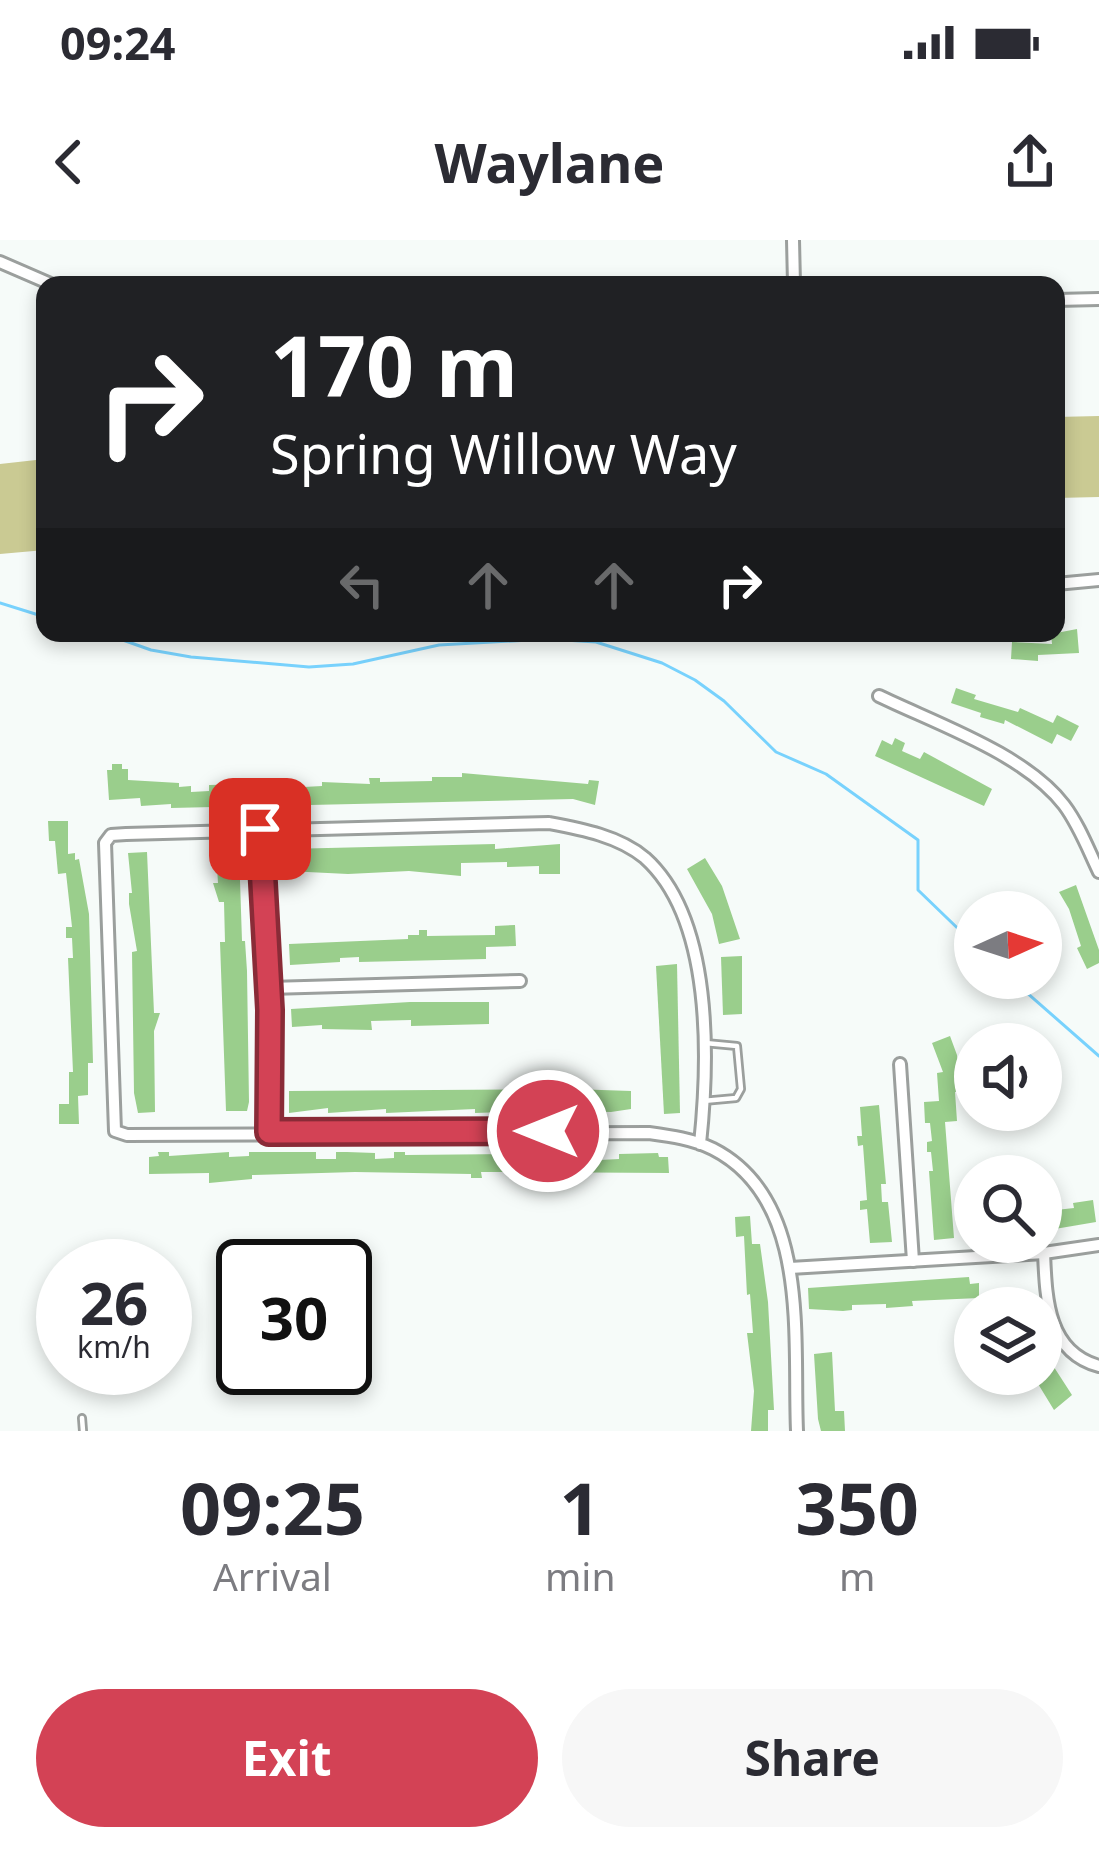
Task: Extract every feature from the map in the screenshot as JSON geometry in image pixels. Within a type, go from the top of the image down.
[{"type":"street","points":[[793,240],[794,276]]},
{"type":"street","points":[[0,262],[36,278]]},
{"type":"street","points":[[1065,300],[1099,299]]},
{"type":"street","points":[[1065,583],[1099,580]]},
{"type":"street","points":[[879,696],[1040,780],[1076,823],[1099,872]]},
{"type":"street","points":[[700,1144],[702,1043],[690,928],[667,885],[644,857],[626,846],[549,823],[111,835],[105,843],[115,1131],[127,1135],[649,1132],[700,1144],[737,1165],[774,1215],[790,1268],[797,1431]]},
{"type":"street","points":[[260,829],[269,988],[269,1132]]},
{"type":"street","points":[[269,988],[520,981]]},
{"type":"street","points":[[900,1064],[913,1261]]},
{"type":"street","points":[[1062,1250],[1099,1245]]},
{"type":"street","points":[[790,1268],[954,1258]]},
{"type":"street","points":[[1045,1263],[1052,1323],[1078,1358],[1099,1366]]},
{"type":"lane","points":[[702,1043],[737,1046],[741,1089],[736,1098],[703,1101]]},
{"type":"lane","points":[[82,1418],[82,1431]]},
{"type":"green space","points":[[1099,416],[1099,497],[1065,498],[1065,417]]},
{"type":"green space","points":[[36,460],[36,551],[0,554],[0,464]]},
{"type":"building","points":[[1077,629],[1079,653],[1038,655],[1038,661],[1011,659],[1012,642],[1065,642],[1065,631]]},
{"type":"building","points":[[956,688],[976,695],[974,699],[1018,712],[1020,708],[1053,723],[1057,715],[1079,726],[1071,741],[1057,734],[1052,744],[1005,720],[1004,724],[980,717],[981,713],[951,703]]},
{"type":"building","points":[[895,738],[905,743],[902,751],[920,759],[924,752],[992,789],[984,806],[875,756],[882,740],[892,745]]},
{"type":"building","points":[[112,764],[128,769],[128,780],[179,783],[179,787],[191,786],[191,792],[209,791],[209,785],[251,784],[251,790],[322,786],[322,782],[370,784],[369,778],[432,781],[432,777],[462,777],[462,773],[588,784],[599,781],[595,805],[573,799],[171,808],[171,804],[141,806],[140,798],[109,800],[107,770],[112,770]]},
{"type":"building","points":[[48,821],[68,821],[68,854],[75,853],[75,860],[79,859],[89,914],[93,1063],[88,1063],[88,1095],[78,1096],[79,1124],[59,1124],[59,1104],[69,1104],[69,1072],[73,1072],[68,958],[73,958],[72,938],[66,938],[66,927],[72,927],[66,873],[58,874]]},
{"type":"building","points":[[495,844],[495,849],[560,844],[560,874],[539,874],[539,866],[507,867],[507,862],[461,863],[461,876],[287,871],[286,849]]},
{"type":"building","points":[[239,850],[249,1102],[247,1111],[226,1111],[220,942],[225,942],[224,902],[219,902],[213,883],[218,883],[216,852]]},
{"type":"building","points":[[147,852],[154,1013],[160,1013],[154,1031],[155,1112],[138,1113],[132,952],[137,951],[129,904],[128,853]]},
{"type":"building","points":[[705,858],[722,886],[740,939],[719,944],[712,914],[687,869]]},
{"type":"building","points":[[1076,885],[1099,950],[1099,963],[1087,969],[1077,948],[1081,946],[1061,891]]},
{"type":"building","points":[[515,925],[516,946],[486,947],[486,959],[359,962],[359,957],[290,965],[289,944],[408,939],[408,935],[419,935],[419,930],[427,930],[427,936],[495,935],[495,926]]},
{"type":"building","points":[[742,956],[742,1014],[723,1015],[721,957]]},
{"type":"building","points":[[677,964],[680,1113],[664,1114],[656,966]]},
{"type":"building","points":[[489,1002],[489,1024],[411,1026],[411,1020],[371,1021],[372,1030],[292,1027],[291,1009]]},
{"type":"building","points":[[950,1036],[954,1047],[954,1121],[945,1122],[954,1238],[934,1240],[929,1171],[933,1171],[931,1152],[927,1152],[927,1142],[932,1141],[924,1102],[939,1101],[937,1073],[943,1072],[932,1043]]},
{"type":"building","points":[[289,1091],[631,1091],[631,1109],[523,1110],[523,1106],[504,1107],[504,1112],[386,1113],[386,1109],[328,1113],[328,1108],[289,1113]]},
{"type":"building","points":[[879,1105],[886,1184],[881,1184],[882,1202],[888,1202],[892,1242],[870,1243],[867,1209],[860,1210],[860,1201],[867,1200],[863,1145],[858,1146],[857,1136],[862,1136],[860,1107]]},
{"type":"building","points":[[158,1152],[169,1152],[169,1156],[229,1152],[229,1157],[249,1156],[249,1152],[316,1152],[316,1159],[336,1159],[336,1152],[375,1153],[375,1159],[394,1158],[394,1152],[600,1153],[600,1160],[619,1159],[619,1154],[658,1153],[668,1157],[669,1173],[481,1172],[482,1178],[471,1178],[471,1174],[355,1172],[252,1175],[252,1179],[209,1183],[209,1173],[149,1174],[149,1157],[159,1156]]},
{"type":"building","points":[[1093,1200],[1096,1222],[1062,1228],[1062,1209],[1074,1208],[1073,1203]]},
{"type":"building","points":[[750,1216],[752,1244],[760,1244],[768,1302],[774,1410],[768,1410],[768,1431],[751,1431],[754,1391],[747,1333],[753,1333],[744,1236],[736,1237],[735,1217]]},
{"type":"building","points":[[969,1277],[970,1284],[979,1283],[979,1287],[954,1287],[954,1299],[886,1308],[886,1304],[852,1305],[852,1310],[843,1311],[809,1309],[808,1288]]},
{"type":"building","points":[[832,1352],[835,1411],[844,1411],[845,1431],[821,1431],[818,1419],[814,1354]]},
{"type":"building","points":[[1062,1380],[1072,1395],[1054,1410],[1045,1395],[1062,1395]]},
{"type":"waterway","points":[[0,603],[36,614]]},
{"type":"waterway","points":[[128,642],[191,657],[309,667],[353,664],[439,645],[494,642]]},
{"type":"waterway","points":[[596,642],[662,663],[695,680],[776,752],[826,774],[918,840],[918,890],[954,925]]},
{"type":"waterway","points":[[1034,999],[1099,1056]]},
{"type":"route","points":[[260,829],[270,1010],[269,1132],[548,1131]]}]
